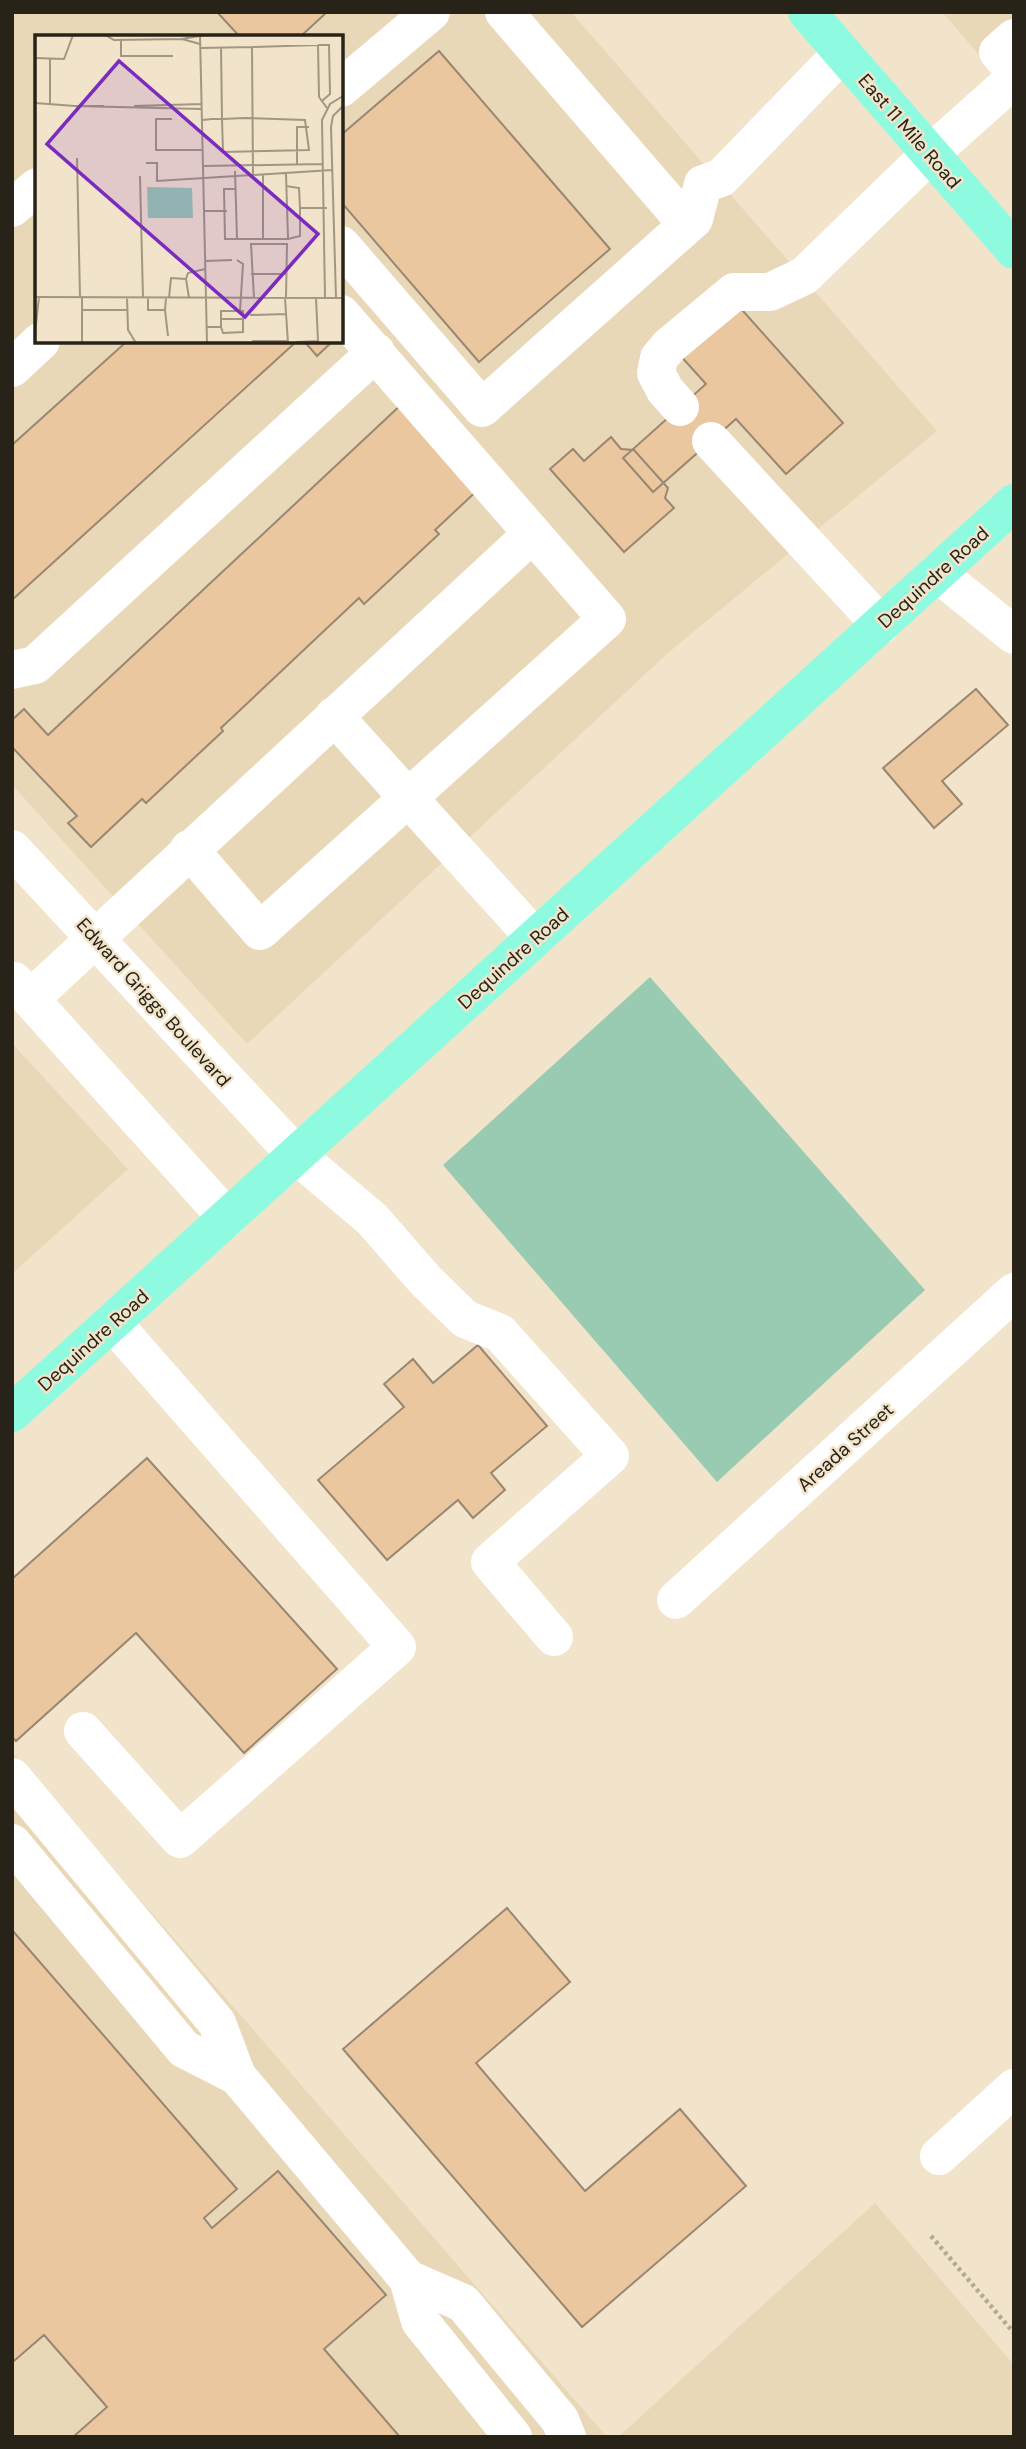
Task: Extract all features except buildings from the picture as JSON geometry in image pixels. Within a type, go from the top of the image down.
[{"type":"main road","name":"East 11 Mile Road","points":[[807,12],[1014,250]]},
{"type":"main road","name":"Dequindre Road","points":[[12,1413],[1014,503]]},
{"type":"street","points":[[343,86],[431,12]]},
{"type":"street","points":[[504,12],[687,224]]},
{"type":"street","points":[[1014,38],[998,52],[1014,70]]},
{"type":"street","points":[[343,247],[482,408],[694,219],[703,184],[721,178],[842,53]]},
{"type":"street","points":[[680,407],[665,390],[656,373],[659,358],[670,346],[734,292],[770,292],[804,276],[930,154],[1014,79]]},
{"type":"street","points":[[12,208],[35,189]]},
{"type":"street","points":[[189,849],[260,931],[607,619],[343,316]]},
{"type":"street","points":[[12,368],[39,343]]},
{"type":"street","points":[[12,670],[35,665],[376,352]]},
{"type":"street","points":[[711,441],[881,625]]},
{"type":"street","points":[[227,1218],[21,989],[95,937],[532,534]]},
{"type":"street","points":[[937,573],[1014,635]]},
{"type":"street","points":[[334,716],[535,938]]},
{"type":"street","name":"Edward Griggs Boulevard","points":[[12,849],[296,1155],[372,1219],[426,1281],[466,1319],[500,1333],[610,1456],[490,1562],[554,1637]]},
{"type":"street","name":"Areada Street","points":[[676,1600],[1014,1293]]},
{"type":"street","points":[[83,1731],[180,1839],[397,1647],[112,1322]]},
{"type":"street","points":[[12,1777],[217,2023],[237,2076],[408,2279],[420,2321],[513,2437]]},
{"type":"street","points":[[12,1843],[184,2049],[237,2076]]},
{"type":"street","points":[[939,2156],[1014,2088]]},
{"type":"street","points":[[408,2279],[463,2303],[560,2420],[567,2437]]},
{"type":"path","points":[[931,2236],[1014,2333]]},
{"type":"shaded area","points":[[12,12],[571,12],[937,431],[668,653],[247,1044],[12,785]]},
{"type":"shaded area","points":[[942,12],[1014,12],[1014,96],[961,34]]},
{"type":"shaded area","points":[[12,1043],[128,1169],[12,1274]]},
{"type":"shaded area","points":[[12,1752],[607,2437],[12,2437]]},
{"type":"shaded area","points":[[875,2203],[1014,2365],[1014,2437],[618,2437]]},
{"type":"green space","points":[[650,977],[925,1290],[717,1482],[443,1165]]}]
